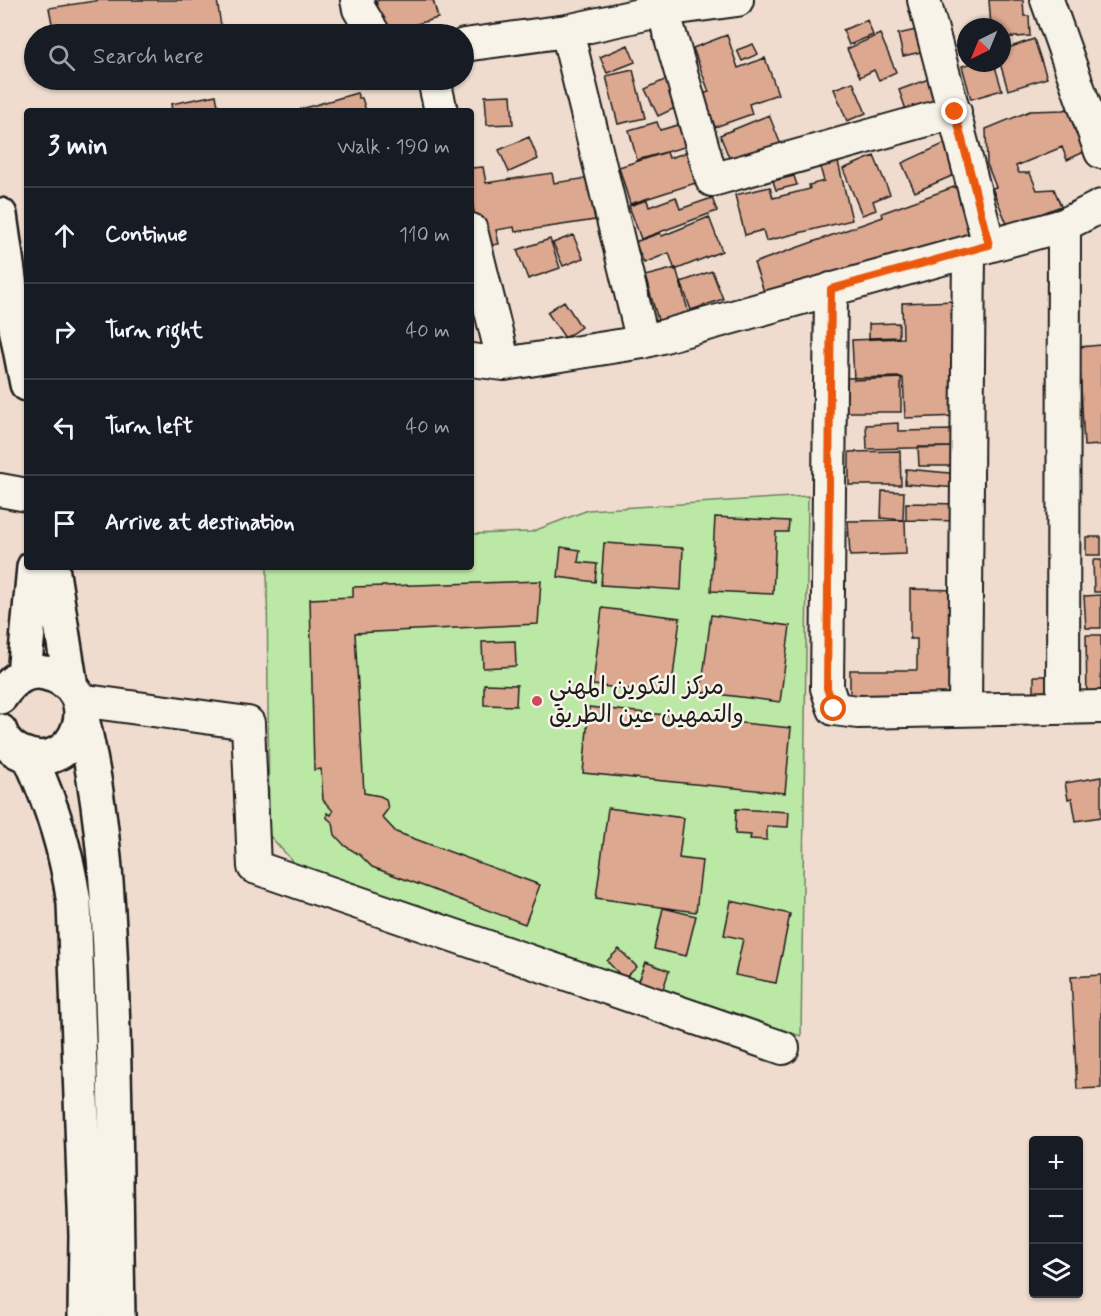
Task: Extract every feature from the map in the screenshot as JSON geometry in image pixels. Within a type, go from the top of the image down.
[{"type":"main road","points":[[0,215],[22,327],[24,350]]},
{"type":"main road","points":[[9,684],[33,570]]},
{"type":"main road","points":[[53,570],[95,777],[107,891],[116,1096],[118,1316]]},
{"type":"main road","points":[[0,736],[14,750],[30,758],[48,757],[65,749],[77,735],[78,702],[58,677],[41,672],[9,684]]},
{"type":"main road","points":[[30,758],[59,828],[74,903],[85,1224],[85,1316]]},
{"type":"street","points":[[357,0],[359,9],[368,24]]},
{"type":"street","points":[[474,44],[567,31],[663,10],[737,0]]},
{"type":"street","points":[[924,0],[955,112],[979,248],[964,710]]},
{"type":"street","points":[[1047,0],[1101,152]]},
{"type":"street","points":[[663,10],[712,180],[955,112]]},
{"type":"street","points":[[567,31],[643,342]]},
{"type":"street","points":[[436,90],[440,108]]},
{"type":"street","points":[[474,360],[504,364],[643,342],[1064,225],[1101,206]]},
{"type":"street","points":[[1063,707],[1064,225]]},
{"type":"street","points":[[474,242],[504,364]]},
{"type":"street","points":[[831,289],[827,688],[834,709],[858,712],[1101,706]]},
{"type":"street","points":[[0,490],[24,494]]},
{"type":"street","points":[[78,702],[248,723],[254,867],[783,1048]]},
{"type":"green space","name":"مركز التكوين المهني والتمهين عين الطريق","points":[[808,496],[801,1036],[296,865],[269,835],[267,570],[474,570],[474,534],[531,532],[588,510]]},
{"type":"building","points":[[101,0],[217,0],[221,24],[52,24],[49,8]]},
{"type":"building","points":[[433,0],[438,18],[417,24],[382,24],[376,1]]},
{"type":"building","points":[[989,0],[1023,0],[1024,16],[1029,16],[1030,36],[1011,37],[1011,18],[990,18]]},
{"type":"building","points":[[867,20],[873,35],[849,45],[843,30]]},
{"type":"building","points":[[925,28],[930,50],[903,56],[898,34]]},
{"type":"building","points":[[880,34],[896,72],[879,80],[874,70],[860,77],[847,49]]},
{"type":"building","points":[[727,35],[738,68],[765,58],[778,94],[749,104],[752,114],[715,127],[702,94],[709,92],[693,48]]},
{"type":"building","points":[[1034,39],[1047,78],[1008,90],[1003,72],[1011,72],[1011,47]]},
{"type":"building","points":[[753,44],[758,54],[742,61],[737,50]]},
{"type":"building","points":[[628,45],[635,62],[607,73],[600,57]]},
{"type":"building","points":[[633,70],[645,118],[618,124],[606,76]]},
{"type":"building","points":[[964,72],[997,72],[1002,90],[971,99]]},
{"type":"building","points":[[673,76],[686,103],[658,116],[645,89]]},
{"type":"building","points":[[934,77],[946,108],[910,121],[899,90]]},
{"type":"building","points":[[853,82],[866,113],[847,121],[834,89]]},
{"type":"building","points":[[357,93],[359,98],[362,98],[365,108],[304,108]]},
{"type":"building","points":[[216,95],[218,108],[172,108],[171,104]]},
{"type":"building","points":[[511,95],[513,124],[487,125],[485,96]]},
{"type":"building","points":[[1069,108],[1086,151],[1067,160],[1062,147],[1016,166],[1019,173],[1030,173],[1037,190],[1054,189],[1061,206],[1043,213],[1044,225],[1013,238],[992,188],[996,187],[987,164],[986,129],[1030,111]]},
{"type":"building","points":[[769,115],[783,150],[734,170],[720,135]]},
{"type":"building","points":[[657,122],[660,130],[689,122],[695,144],[637,160],[629,130]]},
{"type":"building","points":[[529,137],[538,159],[509,172],[499,150]]},
{"type":"building","points":[[950,141],[963,171],[915,192],[902,163]]},
{"type":"building","points":[[698,149],[708,179],[630,204],[619,167],[667,152],[669,158]]},
{"type":"building","points":[[874,156],[890,194],[873,201],[876,210],[862,215],[843,169]]},
{"type":"building","points":[[838,162],[852,220],[766,241],[763,230],[745,235],[735,195],[770,187],[773,198],[810,189],[809,185],[824,181],[820,167]]},
{"type":"building","points":[[483,167],[486,183],[552,173],[554,183],[588,178],[595,220],[515,232],[514,227],[496,230],[499,244],[480,247],[474,212],[474,168]]},
{"type":"building","points":[[794,176],[797,185],[776,190],[773,181]]},
{"type":"building","points":[[965,183],[984,236],[766,297],[754,263],[883,217],[882,213]]},
{"type":"building","points":[[676,197],[680,209],[712,198],[717,211],[641,239],[629,206],[647,200],[649,207]]},
{"type":"building","points":[[709,217],[722,251],[675,270],[669,253],[644,263],[635,242],[660,233],[662,236]]},
{"type":"building","points":[[573,235],[583,258],[563,266],[553,243]]},
{"type":"building","points":[[550,239],[560,268],[528,279],[517,250]]},
{"type":"building","points":[[676,268],[691,321],[661,330],[645,276]]},
{"type":"building","points":[[712,271],[723,299],[691,310],[681,282]]},
{"type":"building","points":[[564,301],[581,327],[565,338],[547,312]]},
{"type":"building","points":[[956,301],[961,416],[905,418],[903,378],[854,380],[852,340],[903,338],[902,303]]},
{"type":"building","points":[[899,323],[899,337],[869,338],[869,324]]},
{"type":"building","points":[[1101,345],[1101,445],[1084,446],[1079,347]]},
{"type":"building","points":[[901,377],[901,412],[846,412],[846,378]]},
{"type":"building","points":[[898,423],[898,431],[955,430],[955,447],[867,449],[866,425]]},
{"type":"building","points":[[918,447],[961,447],[961,466],[919,466]]},
{"type":"building","points":[[900,451],[901,485],[849,485],[849,452]]},
{"type":"building","points":[[906,469],[960,474],[958,488],[905,484]]},
{"type":"building","points":[[882,491],[904,492],[903,520],[881,518]]},
{"type":"building","points":[[906,503],[961,504],[961,521],[906,520]]},
{"type":"building","points":[[715,517],[789,521],[788,532],[776,532],[773,594],[711,591]]},
{"type":"building","points":[[905,520],[906,554],[850,556],[848,521]]},
{"type":"building","points":[[1086,537],[1101,537],[1101,555],[1086,555]]},
{"type":"building","points":[[604,543],[683,548],[681,590],[601,585]]},
{"type":"building","points":[[561,547],[580,550],[578,562],[597,564],[595,582],[558,577]]},
{"type":"building","points":[[1093,560],[1101,560],[1101,592],[1094,592]]},
{"type":"building","points":[[541,581],[538,624],[355,633],[364,793],[386,799],[388,809],[382,817],[396,832],[540,885],[525,924],[372,867],[335,835],[333,823],[327,818],[327,813],[331,815],[333,811],[323,800],[321,769],[314,770],[310,599],[353,597],[353,587]]},
{"type":"building","points":[[910,589],[961,590],[961,709],[850,708],[850,670],[917,670],[917,639],[910,639]]},
{"type":"building","points":[[1101,595],[1101,628],[1086,628],[1084,596]]},
{"type":"building","points":[[602,608],[680,618],[671,694],[593,685]]},
{"type":"building","points":[[711,615],[790,626],[780,702],[701,692]]},
{"type":"building","points":[[1086,635],[1101,635],[1101,701],[1087,702]]},
{"type":"building","points":[[515,641],[516,666],[483,668],[482,642]]},
{"type":"building","points":[[1034,676],[1059,676],[1060,699],[1034,699]]},
{"type":"building","points":[[484,684],[517,685],[516,706],[484,705]]},
{"type":"building","points":[[589,707],[791,728],[785,793],[583,773]]},
{"type":"building","points":[[1101,777],[1101,817],[1076,821],[1072,798],[1068,799],[1065,783]]},
{"type":"building","points":[[608,808],[684,818],[679,858],[702,861],[696,912],[596,898]]},
{"type":"building","points":[[736,809],[789,812],[788,827],[767,826],[767,840],[750,839],[751,835],[735,834]]},
{"type":"building","points":[[731,901],[790,914],[776,983],[735,975],[743,939],[724,935]]},
{"type":"building","points":[[663,908],[696,916],[686,956],[654,949]]},
{"type":"building","points":[[619,949],[637,967],[624,979],[607,961]]},
{"type":"building","points":[[646,962],[669,971],[662,992],[638,983]]},
{"type":"building","points":[[1101,975],[1101,1088],[1077,1089],[1071,977]]},
{"type":"place","name":"مركز التكوين المهني والتمهين عين الطريق","points":[[537,701]]},
{"type":"route","points":[[834,709],[827,688],[831,289],[989,245],[955,112]]}]
